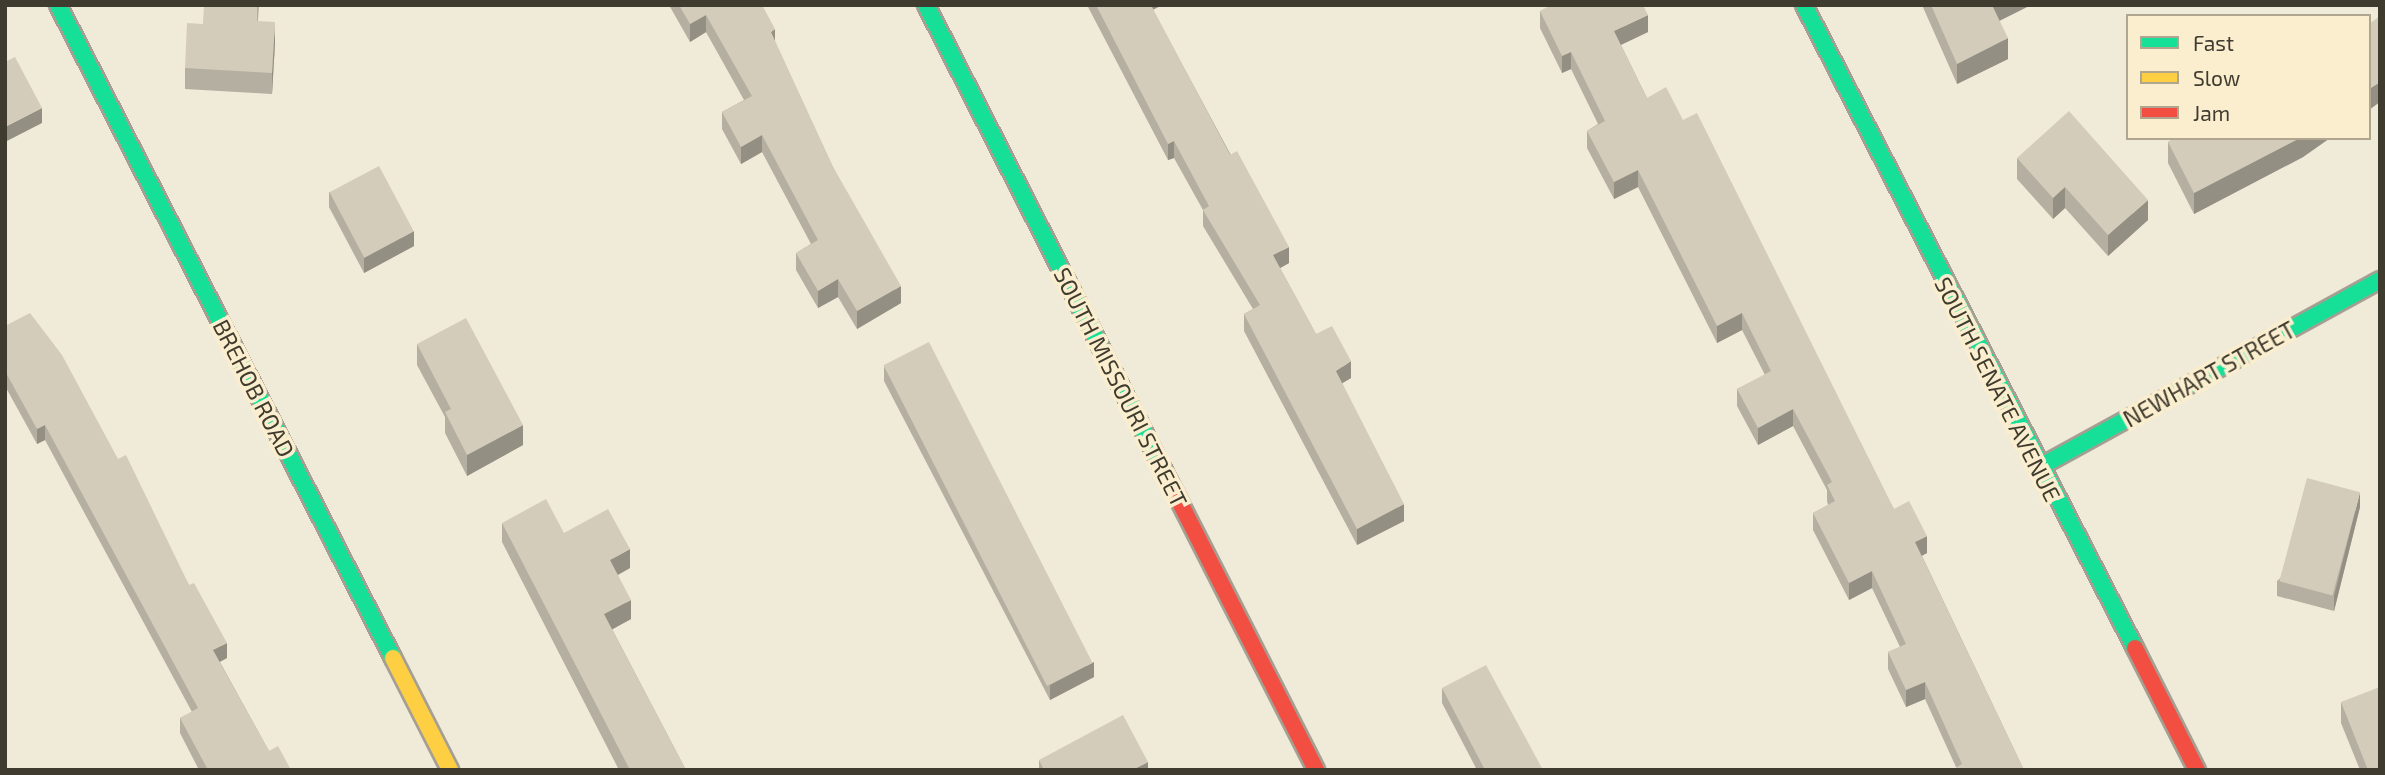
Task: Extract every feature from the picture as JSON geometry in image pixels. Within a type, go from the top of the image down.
[{"type":"street","name":"BREHOB ROAD","points":[[58,5],[450,770]]},
{"type":"street","name":"SOUTH MISSOURI STREET","points":[[926,5],[1316,770]]},
{"type":"street","name":"SOUTH SENATE AVENUE","points":[[1804,5],[2038,468],[2197,770]]},
{"type":"street","name":"NEWHART STREET","points":[[2038,468],[2380,280]]},
{"type":"building","points":[[204,5],[257,5],[257,21],[275,22],[272,73],[185,68],[187,23],[203,24]]},
{"type":"building","points":[[679,5],[762,5],[775,29],[771,32],[832,165],[901,286],[857,311],[838,279],[818,291],[796,253],[818,240],[762,135],[741,147],[722,112],[752,96],[706,15],[690,24]]},
{"type":"building","points":[[1096,5],[1151,5],[1230,155],[1237,151],[1289,247],[1273,255],[1316,334],[1332,326],[1351,361],[1336,371],[1404,504],[1357,529],[1244,314],[1260,305],[1203,210],[1209,206],[1174,141],[1168,144]]},
{"type":"building","points":[[1551,5],[1643,5],[1648,15],[1614,31],[1647,98],[1666,87],[1683,120],[1697,113],[1894,509],[1909,501],[1927,536],[1915,542],[2024,770],[1952,770],[1962,764],[1925,682],[1906,690],[1888,652],[1906,644],[1872,571],[1849,583],[1813,513],[1835,501],[1827,485],[1832,482],[1793,409],[1758,428],[1737,389],[1771,371],[1742,313],[1717,326],[1638,170],[1614,182],[1587,131],[1605,121],[1571,52],[1562,56],[1540,11]]},
{"type":"building","points":[[1931,5],[1992,5],[2008,38],[1957,64]]},
{"type":"building","points":[[2380,16],[2380,82],[2371,88],[2371,23]]},
{"type":"building","points":[[15,57],[42,108],[5,127],[5,62]]},
{"type":"building","points":[[2069,111],[2148,200],[2108,235],[2065,187],[2053,198],[2017,158]]},
{"type":"building","points":[[2172,140],[2296,140],[2194,193],[2168,142]]},
{"type":"building","points":[[379,166],[414,231],[364,258],[330,192]]},
{"type":"building","points":[[30,313],[62,355],[118,459],[126,455],[189,585],[194,583],[227,643],[213,650],[269,751],[278,746],[291,770],[208,770],[180,718],[198,708],[45,425],[37,429],[5,371],[5,326]]},
{"type":"building","points":[[466,318],[523,425],[467,455],[445,412],[451,409],[417,344]]},
{"type":"building","points":[[929,342],[1092,663],[1047,686],[884,365]]},
{"type":"building","points":[[2307,478],[2360,492],[2332,596],[2279,581]]},
{"type":"building","points":[[546,499],[564,533],[608,509],[630,549],[610,560],[631,600],[604,614],[686,770],[630,770],[502,523]]},
{"type":"building","points":[[1486,665],[1543,770],[1485,770],[1442,688]]},
{"type":"building","points":[[2380,687],[2380,770],[2368,770],[2341,702]]},
{"type":"building","points":[[1123,715],[1148,762],[1132,770],[1044,770],[1039,760]]},
{"type":"traffic: fast","points":[[58,5],[393,658]]},
{"type":"traffic: fast","points":[[926,5],[1170,483]]},
{"type":"traffic: fast","points":[[1804,5],[2135,648]]},
{"type":"traffic: fast","points":[[2038,468],[2380,280]]},
{"type":"traffic: slow","points":[[393,658],[450,770]]},
{"type":"traffic: jam","points":[[1170,483],[1316,770]]},
{"type":"traffic: jam","points":[[2135,648],[2197,770]]}]
